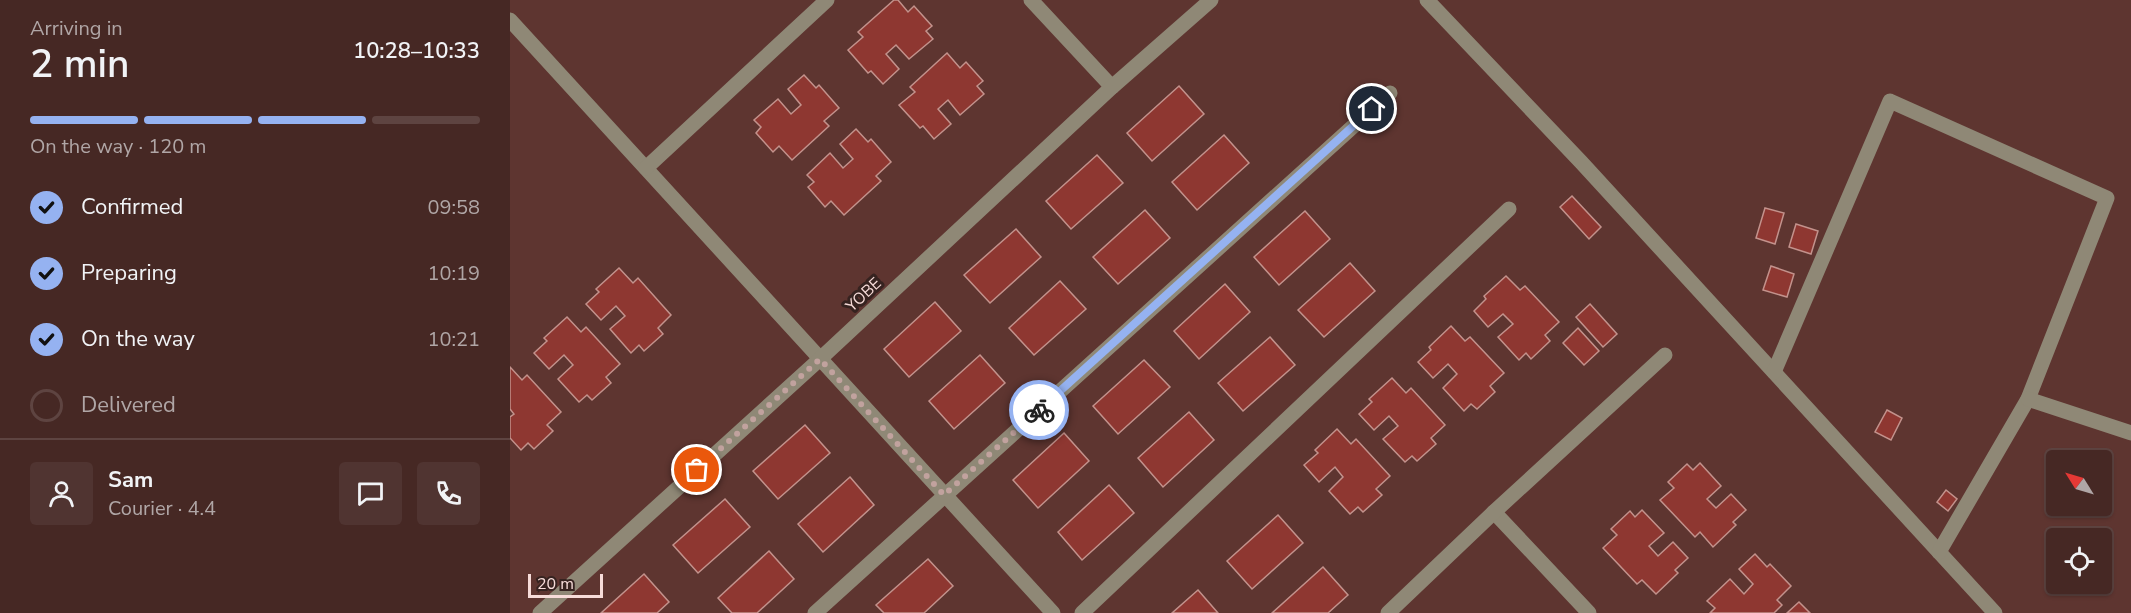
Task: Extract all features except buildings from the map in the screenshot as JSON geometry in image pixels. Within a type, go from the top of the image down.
[{"type":"street","points":[[646,168],[810,5],[827,0]]},
{"type":"street","points":[[1030,0],[1112,87]]},
{"type":"street","name":"YOBE","points":[[540,613],[820,359],[1112,87],[1211,0]]},
{"type":"street","points":[[1426,0],[1581,162],[1995,613]]},
{"type":"street","points":[[510,20],[1053,613]]},
{"type":"street","points":[[815,613],[1390,93]]},
{"type":"street","points":[[1774,372],[1890,101],[2107,198],[2028,399],[1939,552]]},
{"type":"street","points":[[1082,613],[1509,209]]},
{"type":"street","points":[[1388,613],[1665,355]]},
{"type":"street","points":[[2028,399],[2131,433]]},
{"type":"street","points":[[1494,512],[1589,613]]},
{"type":"way so far","points":[[697,470],[820,359],[944,495],[1039,410]]},
{"type":"route","points":[[1039,410],[1372,109]]}]
